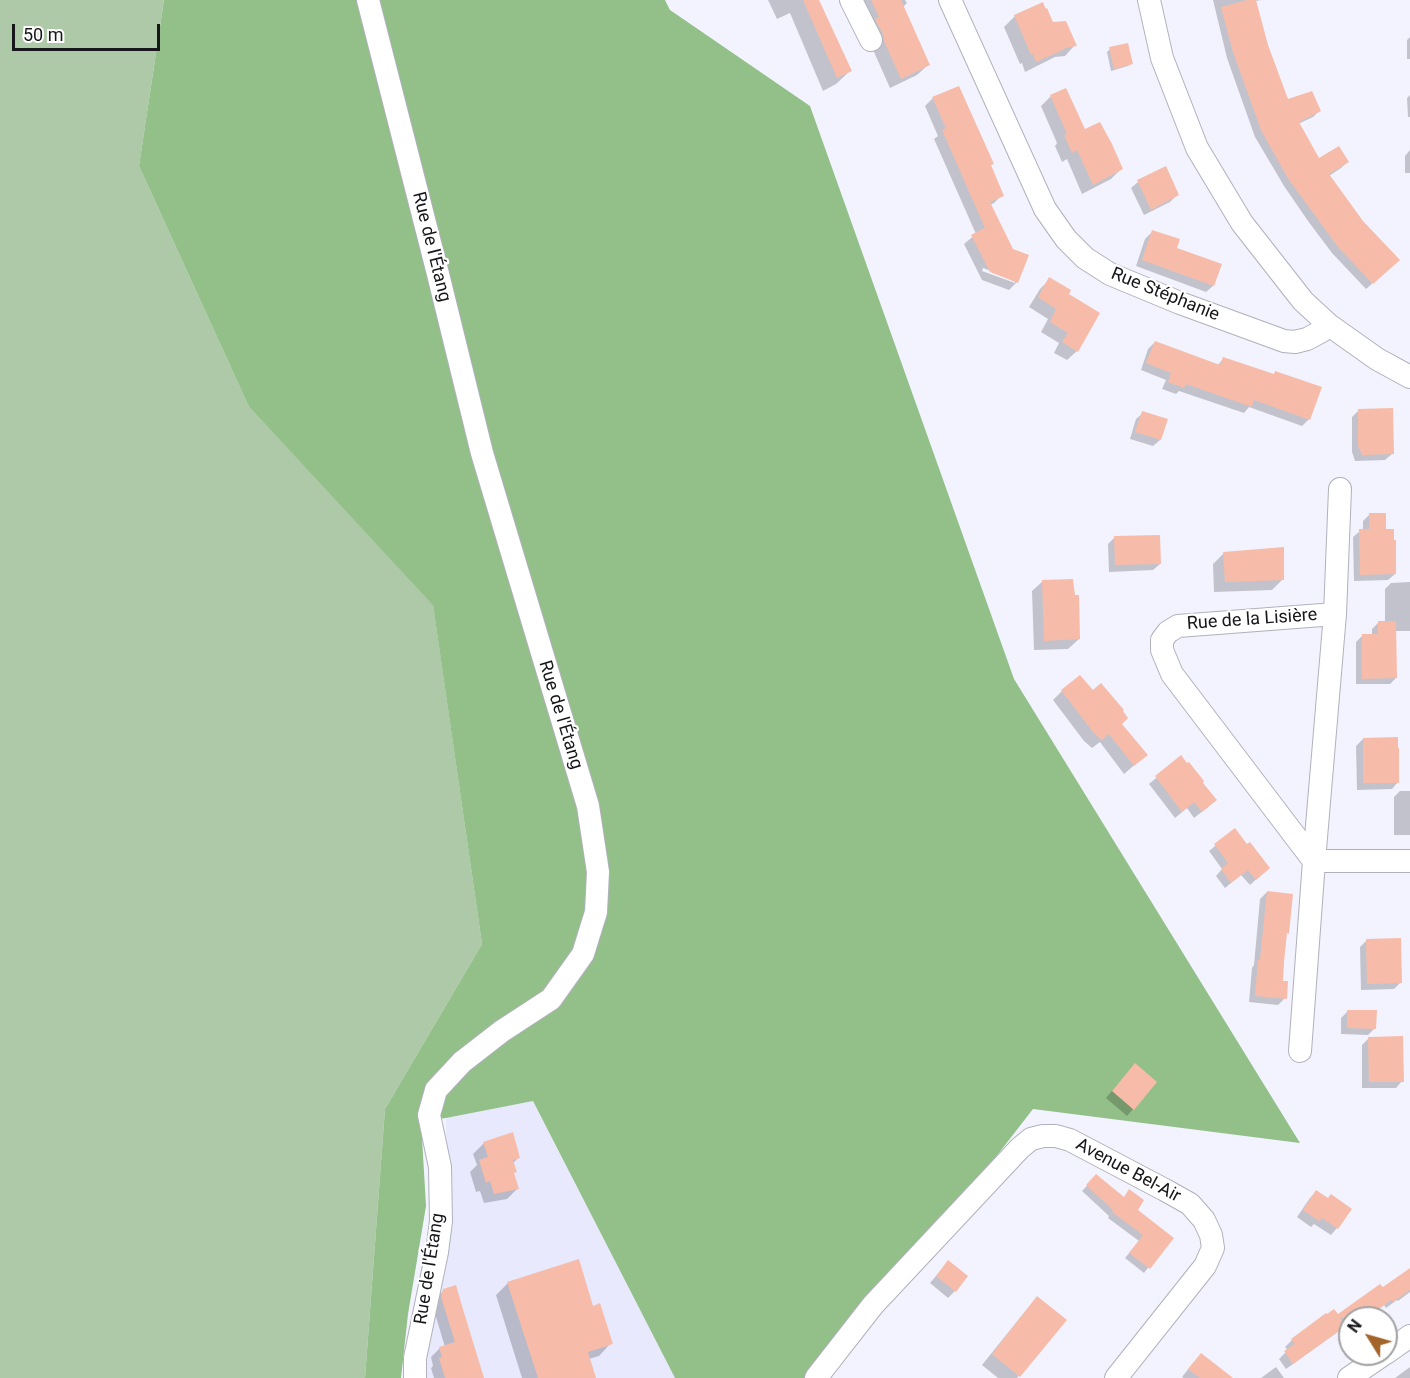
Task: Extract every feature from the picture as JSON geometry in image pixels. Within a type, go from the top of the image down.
[{"type":"street","name":"Rue de l'Étang","points":[[368,0],[482,453],[588,806],[598,872],[596,912],[583,954],[551,999],[502,1031],[462,1062],[436,1090],[429,1115],[440,1167],[441,1221],[437,1252],[415,1358],[415,1378]]},
{"type":"street","points":[[852,0],[871,40]]},
{"type":"street","name":"Rue Stéphanie","points":[[950,0],[1045,209],[1066,239],[1085,258],[1110,274],[1180,303],[1284,341],[1295,342],[1307,339],[1329,325]]},
{"type":"street","points":[[1149,0],[1162,58],[1197,148],[1242,224],[1303,301],[1329,325],[1377,359],[1410,377]]},
{"type":"street","points":[[1335,614],[1340,489]]},
{"type":"street","name":"Rue de la Lisière","points":[[1300,1051],[1335,614],[1178,626],[1168,632],[1162,640],[1162,650],[1172,674],[1314,861]]},
{"type":"street","points":[[1314,861],[1410,861]]},
{"type":"street","name":"Avenue Bel-Air","points":[[816,1378],[873,1305],[1020,1148],[1031,1139],[1056,1136],[1070,1140],[1190,1204],[1204,1220],[1211,1235],[1213,1248],[1205,1266],[1116,1378]]},
{"type":"street","points":[[1349,1378],[1366,1366]]},
{"type":"shaded area","points":[[533,1101],[675,1378],[425,1378],[426,1351],[449,1238],[446,1118]]},
{"type":"green space","points":[[0,0],[164,0],[139,166],[249,407],[433,604],[482,944],[385,1109],[365,1378],[0,1378]]},
{"type":"green space","points":[[164,0],[665,0],[670,10],[810,106],[1014,679],[1300,1143],[1033,1109],[824,1378],[675,1378],[533,1101],[421,1121],[426,1206],[408,1314],[401,1378],[365,1378],[385,1109],[482,944],[433,605],[249,407],[139,166]]},
{"type":"building","points":[[803,0],[819,0],[852,71],[837,78]]},
{"type":"building","points":[[871,0],[901,0],[930,65],[901,79],[875,19],[879,17]]},
{"type":"building","points":[[1256,0],[1268,45],[1288,99],[1312,91],[1321,111],[1299,122],[1319,158],[1339,146],[1349,162],[1329,174],[1363,221],[1400,260],[1373,284],[1338,247],[1289,180],[1261,130],[1233,52],[1221,7]]},
{"type":"building","points":[[1043,2],[1053,22],[1066,21],[1077,46],[1064,48],[1036,62],[1014,15]]},
{"type":"building","points":[[1128,43],[1133,64],[1114,69],[1109,47]]},
{"type":"building","points":[[959,86],[994,164],[991,165],[1004,196],[990,202],[1013,249],[1029,255],[1018,283],[990,272],[971,235],[985,228],[942,130],[946,128],[932,97]]},
{"type":"building","points":[[1066,88],[1085,129],[1100,122],[1123,169],[1093,185],[1077,150],[1072,153],[1064,135],[1067,134],[1050,95]]},
{"type":"building","points":[[1166,166],[1179,195],[1151,210],[1137,180]]},
{"type":"building","points":[[1152,230],[1180,239],[1177,248],[1222,264],[1214,286],[1142,260]]},
{"type":"building","points":[[1049,277],[1071,290],[1069,294],[1100,313],[1078,352],[1062,342],[1068,333],[1050,322],[1056,309],[1038,297]]},
{"type":"building","points":[[1155,341],[1220,365],[1223,357],[1322,387],[1310,420],[1254,400],[1252,407],[1186,384],[1184,388],[1168,382],[1171,373],[1146,363]]},
{"type":"building","points":[[1393,408],[1394,454],[1362,455],[1358,445],[1358,409]]},
{"type":"building","points":[[1142,411],[1168,419],[1161,440],[1135,432]]},
{"type":"building","points":[[1369,513],[1386,513],[1386,529],[1394,529],[1396,574],[1360,575],[1359,529],[1369,529]]},
{"type":"building","points":[[1160,535],[1161,564],[1115,565],[1114,536]]},
{"type":"building","points":[[1284,547],[1284,580],[1225,582],[1223,552]]},
{"type":"building","points":[[1073,579],[1075,595],[1079,595],[1080,639],[1044,641],[1042,580]]},
{"type":"building","points":[[1378,621],[1396,621],[1397,678],[1362,679],[1362,634],[1378,634]]},
{"type":"building","points":[[1080,675],[1093,690],[1101,683],[1124,710],[1128,718],[1122,724],[1148,755],[1134,766],[1109,734],[1102,740],[1093,732],[1061,690]]},
{"type":"building","points":[[1398,737],[1399,783],[1363,783],[1363,738]]},
{"type":"building","points":[[1181,755],[1187,763],[1189,762],[1217,800],[1202,812],[1194,802],[1182,812],[1155,776]]},
{"type":"building","points":[[1235,828],[1247,844],[1250,842],[1270,868],[1256,880],[1248,870],[1231,883],[1221,869],[1228,863],[1214,844]]},
{"type":"building","points":[[1267,891],[1293,894],[1284,962],[1283,981],[1288,981],[1287,999],[1255,996]]},
{"type":"building","points":[[1401,938],[1402,983],[1367,984],[1366,939]]},
{"type":"building","points":[[1347,1010],[1377,1010],[1376,1029],[1347,1028]]},
{"type":"building","points":[[1403,1036],[1404,1082],[1369,1082],[1368,1037]]},
{"type":"building","points":[[1135,1063],[1157,1082],[1134,1110],[1112,1091]]},
{"type":"building","points":[[513,1132],[520,1158],[513,1160],[519,1189],[494,1194],[490,1181],[486,1183],[479,1160],[488,1157],[483,1142]]},
{"type":"building","points":[[1096,1174],[1124,1197],[1129,1189],[1144,1200],[1138,1210],[1174,1238],[1150,1269],[1129,1253],[1143,1235],[1112,1212],[1113,1210],[1086,1185]]},
{"type":"building","points":[[1316,1190],[1328,1198],[1331,1194],[1352,1209],[1338,1229],[1322,1218],[1319,1221],[1303,1210]]},
{"type":"building","points":[[579,1259],[593,1306],[600,1303],[613,1344],[588,1352],[596,1378],[538,1378],[507,1282]]},
{"type":"building","points":[[948,1260],[968,1276],[956,1292],[936,1276]]},
{"type":"building","points":[[1410,1268],[1410,1290],[1393,1302],[1391,1300],[1383,1306],[1349,1306],[1380,1284],[1383,1287]]},
{"type":"building","points":[[456,1285],[484,1378],[445,1378],[439,1358],[442,1357],[439,1347],[455,1342],[441,1297],[443,1289]]},
{"type":"building","points":[[1037,1296],[1067,1320],[1020,1377],[992,1354]]},
{"type":"building","points":[[1334,1309],[1338,1314],[1338,1332],[1293,1364],[1284,1351],[1295,1344],[1291,1339]]},
{"type":"building","points":[[1201,1353],[1233,1378],[1200,1378],[1188,1369]]}]
